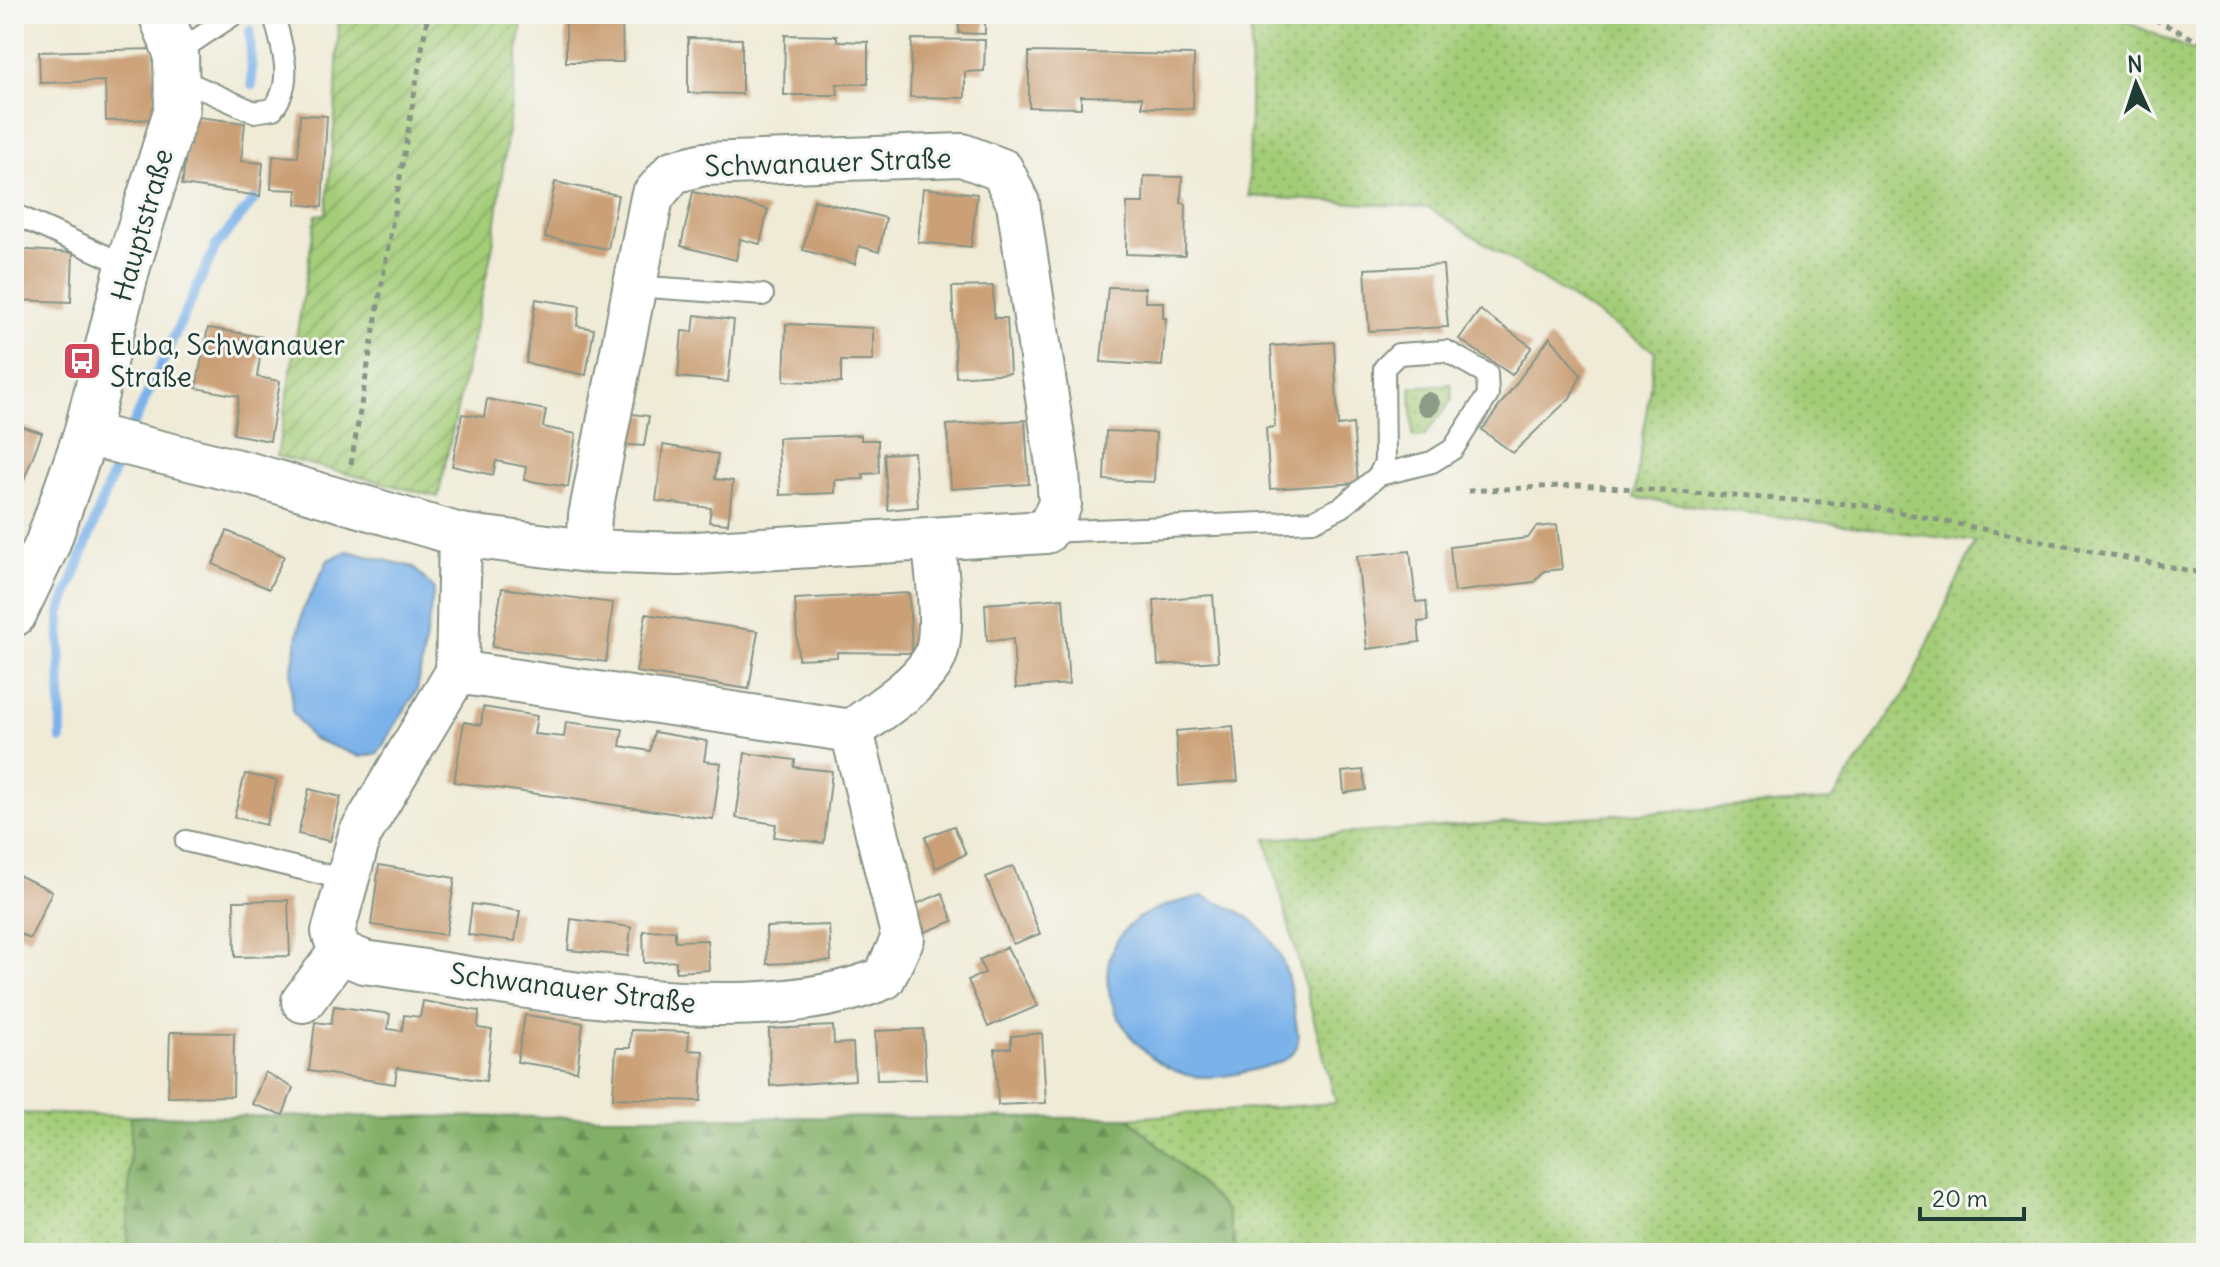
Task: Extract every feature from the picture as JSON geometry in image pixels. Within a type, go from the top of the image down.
[{"type":"street","name":"Hauptstraße","points":[[14,614],[94,436],[128,266],[177,108],[172,48]]},
{"type":"street","name":"Schwanauer Straße","points":[[588,551],[590,516],[652,197],[673,172],[704,164],[962,155],[1002,170],[1018,203],[1058,471],[1060,505],[1046,532]]},
{"type":"street","points":[[94,436],[344,501],[460,535],[588,551],[679,554],[1046,532]]},
{"type":"street","points":[[303,1001],[340,952],[333,932],[360,834],[457,672],[460,535]]},
{"type":"street","points":[[457,672],[852,731],[911,684],[934,660],[941,612],[933,539]]},
{"type":"street","name":"Schwanauer Straße","points":[[340,952],[379,964],[635,1000],[703,1004],[849,993],[884,978],[903,938],[852,731]]},
{"type":"lane","points":[[235,14],[172,48],[254,112],[273,109],[283,96],[287,74],[274,14]]},
{"type":"lane","points":[[14,214],[128,266]]},
{"type":"lane","points":[[633,286],[763,295]]},
{"type":"lane","points":[[1046,532],[1313,521],[1342,507],[1379,475],[1385,462],[1384,368],[1398,354],[1446,351],[1487,374],[1488,395],[1453,449],[1432,462],[1379,475]]},
{"type":"lane","points":[[186,841],[347,880]]},
{"type":"path","points":[[344,501],[428,14]]},
{"type":"path","points":[[2144,14],[2206,45]]},
{"type":"path","points":[[1468,491],[1578,485],[1863,505],[2206,574]]},
{"type":"green space","points":[[339,14],[523,14],[493,245],[438,497],[277,456],[316,215],[326,214],[335,117]]},
{"type":"green space","points":[[1251,14],[2108,14],[2206,56],[2206,1253],[1237,1253],[1226,1209],[1129,1118],[1336,1103],[1266,839],[1832,800],[1905,693],[1975,542],[1634,498],[1655,351],[1429,208],[1249,196]]},
{"type":"green space","points":[[1451,384],[1452,400],[1424,436],[1413,437],[1411,387]]},
{"type":"green space","points":[[14,1113],[131,1116],[127,1253],[14,1253]]},
{"type":"green space","points":[[131,1116],[1129,1118],[1226,1209],[1237,1253],[127,1253]]},
{"type":"water","points":[[347,551],[413,567],[434,589],[417,690],[378,753],[361,757],[311,738],[292,711],[291,674],[302,612],[328,560]]},
{"type":"water","points":[[1202,896],[1250,919],[1266,934],[1280,955],[1291,991],[1298,1039],[1288,1058],[1229,1075],[1206,1077],[1184,1074],[1163,1065],[1144,1050],[1116,1012],[1109,989],[1108,967],[1115,945],[1130,925],[1146,914]]},
{"type":"building","points":[[566,14],[622,14],[623,62],[566,62]]},
{"type":"building","points":[[959,14],[985,14],[985,34],[959,33]]},
{"type":"building","points":[[785,35],[837,36],[837,41],[868,42],[868,84],[837,84],[838,95],[784,95]]},
{"type":"building","points":[[688,38],[742,39],[742,94],[688,93]]},
{"type":"building","points":[[912,39],[985,40],[984,71],[965,72],[965,98],[910,97]]},
{"type":"building","points":[[154,49],[157,119],[106,121],[105,81],[40,83],[39,52]]},
{"type":"building","points":[[1029,52],[1194,55],[1193,109],[1142,107],[1142,97],[1081,96],[1081,108],[1029,107]]},
{"type":"building","points":[[300,115],[327,116],[322,207],[296,204],[297,190],[271,189],[273,156],[298,157]]},
{"type":"building","points":[[191,116],[245,123],[241,161],[263,163],[260,196],[182,185]]},
{"type":"building","points":[[1144,176],[1182,177],[1181,203],[1186,204],[1185,256],[1126,254],[1127,203],[1143,203]]},
{"type":"building","points":[[555,182],[618,195],[608,249],[545,237]]},
{"type":"building","points":[[923,188],[977,194],[971,247],[918,242]]},
{"type":"building","points":[[693,192],[768,209],[760,244],[740,239],[736,260],[681,246]]},
{"type":"building","points":[[814,200],[886,218],[879,252],[859,246],[855,264],[803,250]]},
{"type":"building","points":[[14,249],[73,253],[71,302],[14,300]]},
{"type":"building","points":[[1443,265],[1448,327],[1369,331],[1365,269]]},
{"type":"building","points":[[993,286],[994,318],[1007,318],[1010,373],[956,377],[952,287]]},
{"type":"building","points":[[1108,287],[1145,288],[1145,302],[1163,302],[1163,318],[1166,318],[1162,366],[1101,362]]},
{"type":"building","points":[[536,299],[580,306],[577,326],[594,329],[586,375],[526,363]]},
{"type":"building","points":[[1480,310],[1532,347],[1512,375],[1459,339]]},
{"type":"building","points":[[695,315],[734,320],[728,382],[678,377],[682,331],[693,332]]},
{"type":"building","points":[[786,324],[873,328],[873,361],[841,361],[841,383],[784,381]]},
{"type":"building","points":[[208,328],[263,337],[257,377],[280,381],[270,441],[233,434],[239,396],[196,388]]},
{"type":"building","points":[[1550,337],[1581,375],[1570,398],[1513,453],[1482,430]]},
{"type":"building","points":[[1334,342],[1338,426],[1353,424],[1358,483],[1270,489],[1266,428],[1275,427],[1271,346]]},
{"type":"building","points":[[487,399],[546,410],[543,427],[576,434],[568,487],[524,480],[526,467],[496,461],[493,475],[452,466],[462,414],[484,417]]},
{"type":"building","points":[[624,413],[649,416],[644,446],[619,444]]},
{"type":"building","points":[[1025,420],[1029,484],[951,489],[947,425]]},
{"type":"building","points":[[14,424],[42,433],[14,505]]},
{"type":"building","points":[[1106,431],[1156,433],[1154,482],[1104,480]]},
{"type":"building","points":[[861,435],[861,440],[878,440],[879,473],[863,474],[864,479],[835,480],[835,493],[780,495],[778,438]]},
{"type":"building","points":[[663,445],[718,454],[715,479],[733,481],[728,524],[709,522],[711,508],[656,501]]},
{"type":"building","points":[[914,452],[918,507],[888,510],[884,454]]},
{"type":"building","points":[[1557,525],[1562,569],[1544,571],[1534,582],[1454,592],[1450,547],[1528,538],[1536,527]]},
{"type":"building","points":[[227,531],[284,556],[269,589],[213,564]]},
{"type":"building","points":[[1410,551],[1416,602],[1426,601],[1428,621],[1418,622],[1420,642],[1367,649],[1357,556]]},
{"type":"building","points":[[502,588],[613,603],[606,662],[492,647]]},
{"type":"building","points":[[909,593],[912,653],[837,652],[837,657],[798,659],[795,599]]},
{"type":"building","points":[[1213,595],[1218,661],[1158,665],[1154,600]]},
{"type":"building","points":[[1063,598],[1069,684],[1016,688],[1013,639],[987,641],[985,604]]},
{"type":"building","points":[[646,614],[758,631],[749,689],[636,672]]},
{"type":"building","points":[[483,707],[537,716],[534,734],[564,737],[566,722],[623,729],[620,746],[650,751],[654,732],[707,741],[704,761],[721,763],[713,819],[454,782],[464,722],[481,725]]},
{"type":"building","points":[[1233,726],[1238,781],[1179,786],[1176,731]]},
{"type":"building","points":[[745,753],[795,760],[794,767],[832,771],[824,843],[774,837],[776,824],[736,818]]},
{"type":"building","points":[[1363,770],[1366,790],[1344,793],[1342,772]]},
{"type":"building","points":[[245,774],[277,780],[266,825],[234,817]]},
{"type":"building","points":[[309,789],[341,797],[330,841],[298,834]]},
{"type":"building","points":[[954,826],[966,854],[936,868],[925,837]]},
{"type":"building","points":[[379,865],[455,878],[446,935],[371,925]]},
{"type":"building","points":[[1013,866],[1040,934],[1013,944],[986,877]]},
{"type":"building","points":[[14,873],[52,891],[30,939],[14,931]]},
{"type":"building","points":[[942,893],[953,921],[925,932],[914,905]]},
{"type":"building","points":[[288,900],[290,956],[235,957],[234,901]]},
{"type":"building","points":[[472,904],[520,911],[515,941],[468,935]]},
{"type":"building","points":[[571,919],[631,927],[628,956],[568,950]]},
{"type":"building","points":[[829,925],[831,961],[767,964],[766,927]]},
{"type":"building","points":[[675,930],[675,941],[707,940],[709,970],[676,972],[676,961],[644,963],[643,931]]},
{"type":"building","points":[[1007,947],[1038,1006],[988,1027],[968,980],[985,973],[979,960]]},
{"type":"building","points":[[423,1001],[479,1011],[478,1028],[492,1030],[486,1081],[397,1068],[395,1084],[309,1071],[315,1022],[331,1024],[334,1006],[390,1014],[388,1029],[402,1031],[404,1015],[420,1017]]},
{"type":"building","points":[[525,1015],[583,1023],[577,1071],[517,1062]]},
{"type":"building","points":[[833,1026],[834,1044],[853,1043],[855,1080],[770,1086],[769,1029]]},
{"type":"building","points":[[923,1029],[926,1079],[877,1080],[875,1031]]},
{"type":"building","points":[[631,1030],[689,1032],[688,1050],[703,1051],[701,1101],[613,1098],[616,1048],[630,1048]]},
{"type":"building","points":[[170,1032],[234,1033],[233,1096],[168,1097]]},
{"type":"building","points":[[1042,1033],[1046,1103],[998,1105],[995,1049],[1011,1048],[1011,1036]]},
{"type":"building","points":[[265,1072],[293,1088],[283,1115],[252,1104]]},
{"type":"waterway","points":[[250,30],[252,85]]},
{"type":"waterway","points":[[129,434],[216,246],[254,200]]},
{"type":"waterway","points":[[61,739],[60,613],[121,452]]},
{"type":"place","name":"Euba, Schwanauer Straße","points":[[82,361]]}]
